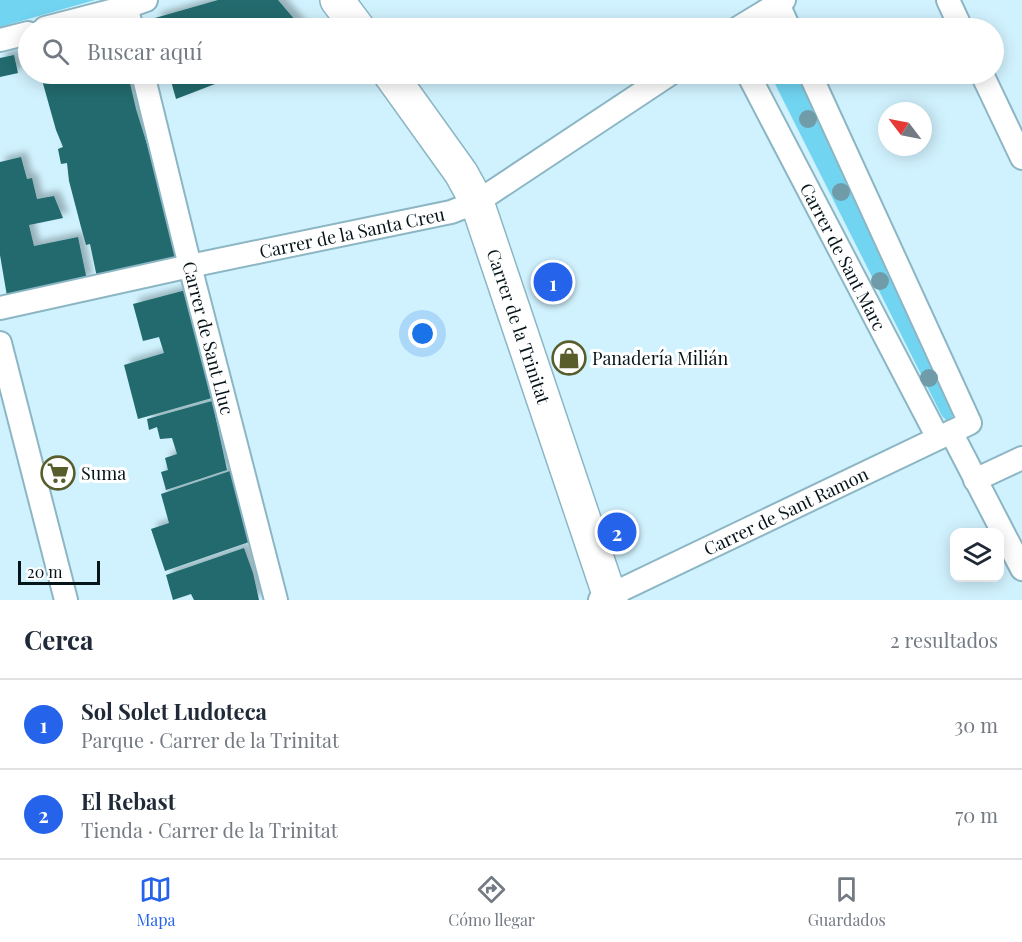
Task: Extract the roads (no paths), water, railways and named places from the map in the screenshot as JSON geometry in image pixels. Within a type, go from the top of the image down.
[{"type":"street","points":[[337,0],[350,18]]},
{"type":"street","points":[[948,0],[956,18]]},
{"type":"street","points":[[755,18],[781,2],[786,18]]},
{"type":"street","points":[[101,18],[135,12]]},
{"type":"street","points":[[0,40],[18,36]]},
{"type":"street","name":"Carrer de Sant Lluc","points":[[145,84],[276,600]]},
{"type":"street","name":"Carrer de la Trinitat","points":[[397,84],[461,173],[477,202],[607,599]]},
{"type":"street","name":"Carrer de la Santa Creu","points":[[0,308],[451,212],[477,202],[655,84]]},
{"type":"street","name":"Carrer de Sant Marc","points":[[754,84],[953,431]]},
{"type":"street","name":"Carrer de Sant Marc","points":[[814,84],[953,431],[975,480],[1022,569]]},
{"type":"street","points":[[987,84],[1022,158]]},
{"type":"street","points":[[0,343],[66,600]]},
{"type":"street","name":"Carrer de Sant Ramon","points":[[607,599],[953,431]]},
{"type":"street","points":[[975,480],[1022,458]]},
{"type":"place","name":"Sol Solet Ludoteca","points":[[553,282]]},
{"type":"place","name":"Panadería Milián","points":[[569,358]]},
{"type":"place","name":"Suma","points":[[58,473]]},
{"type":"place","name":"El Rebast","points":[[617,532]]}]
